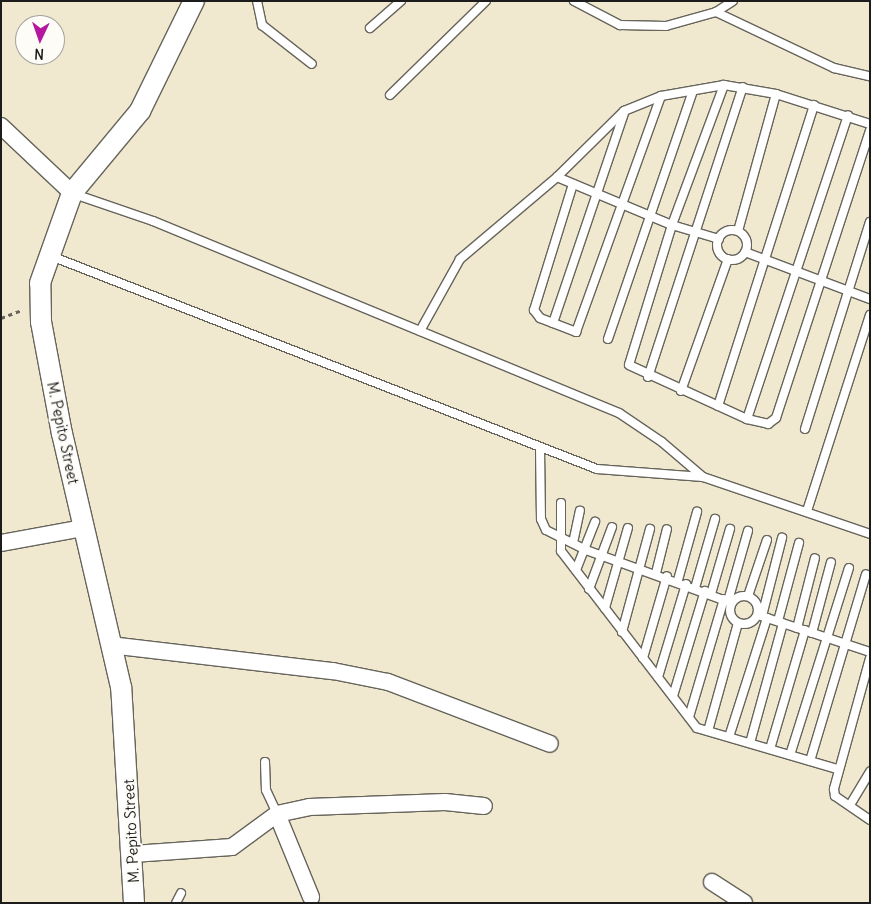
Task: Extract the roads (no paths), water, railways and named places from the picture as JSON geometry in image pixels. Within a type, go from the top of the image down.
[{"type":"street","name":"M. Pepito Street","points":[[134,903],[133,854],[121,688],[83,528],[41,322],[40,283],[48,255],[72,193],[140,110],[194,1]]},
{"type":"street","points":[[1,126],[72,193]]},
{"type":"street","points":[[1,543],[83,528]]},
{"type":"street","points":[[110,645],[333,671],[388,682],[550,744]]},
{"type":"street","points":[[133,854],[232,847],[277,814],[309,807],[445,802],[484,806]]},
{"type":"street","points":[[277,814],[311,897]]},
{"type":"street","points":[[712,882],[744,903]]},
{"type":"lane","points":[[258,1],[262,25],[312,64]]},
{"type":"lane","points":[[370,28],[401,1]]},
{"type":"lane","points":[[574,1],[620,25],[666,26],[716,12],[732,1]]},
{"type":"lane","points":[[390,95],[482,2]]},
{"type":"lane","points":[[716,12],[834,68],[870,76]]},
{"type":"lane","points":[[420,331],[460,259],[556,177],[624,111],[661,96],[724,85],[743,87],[814,104],[870,124]]},
{"type":"lane","points":[[724,85],[672,225],[629,365],[648,377],[747,419],[768,424],[776,418],[823,283],[870,130]]},
{"type":"lane","points":[[648,377],[743,87]]},
{"type":"lane","points":[[608,339],[647,214],[693,91]]},
{"type":"lane","points":[[738,231],[776,94]]},
{"type":"lane","points":[[573,184],[534,310],[553,324],[576,332],[581,329],[623,202],[661,96]]},
{"type":"lane","points":[[718,406],[762,259],[814,104]]},
{"type":"lane","points":[[553,324],[624,111]]},
{"type":"lane","points":[[747,419],[793,273],[848,115]]},
{"type":"lane","points":[[556,177],[623,202],[672,225],[719,238]]},
{"type":"lane","points":[[72,193],[153,221],[619,413],[662,442],[703,477]]},
{"type":"lane","points":[[805,429],[846,293],[870,222]]},
{"type":"lane","points":[[726,231],[738,231],[746,239],[745,252],[738,258],[728,259],[718,248],[719,238],[726,231]]},
{"type":"lane","points":[[745,252],[793,273],[870,300]]},
{"type":"lane","points":[[48,255],[597,469],[703,477],[870,534]]},
{"type":"lane","points":[[681,391],[728,259]]},
{"type":"lane","points":[[807,512],[870,315]]},
{"type":"lane","points":[[540,448],[541,519],[546,530],[586,550],[656,572],[728,601],[748,596],[756,601],[762,616]]},
{"type":"lane","points":[[561,502],[558,536],[561,551],[697,728],[837,769]]},
{"type":"lane","points":[[573,542],[580,511]]},
{"type":"lane","points":[[678,580],[697,512]]},
{"type":"lane","points":[[695,588],[715,519]]},
{"type":"lane","points":[[576,570],[586,550],[595,522]]},
{"type":"lane","points":[[589,589],[612,527]]},
{"type":"lane","points":[[605,608],[621,561],[628,528]]},
{"type":"lane","points":[[622,632],[650,529]]},
{"type":"lane","points":[[656,572],[667,529]]},
{"type":"lane","points":[[673,696],[730,529]]},
{"type":"lane","points":[[689,717],[728,601],[748,531]]},
{"type":"lane","points":[[729,737],[782,538]]},
{"type":"lane","points":[[748,596],[766,540]]},
{"type":"lane","points":[[750,743],[799,543]]},
{"type":"lane","points":[[804,630],[815,558]]},
{"type":"lane","points":[[770,749],[804,630],[831,562]]},
{"type":"lane","points":[[790,755],[849,568]]},
{"type":"lane","points":[[810,761],[866,574]]},
{"type":"lane","points":[[643,658],[667,576]]},
{"type":"lane","points":[[658,677],[686,584]]},
{"type":"lane","points":[[728,601],[731,616],[738,623],[748,624],[762,616],[870,652]]},
{"type":"lane","points":[[708,731],[738,623]]},
{"type":"lane","points":[[870,658],[837,769],[835,796],[870,820]]},
{"type":"lane","points":[[265,762],[266,790],[277,814]]},
{"type":"lane","points":[[850,805],[870,772]]},
{"type":"lane","points":[[176,903],[182,893]]}]
